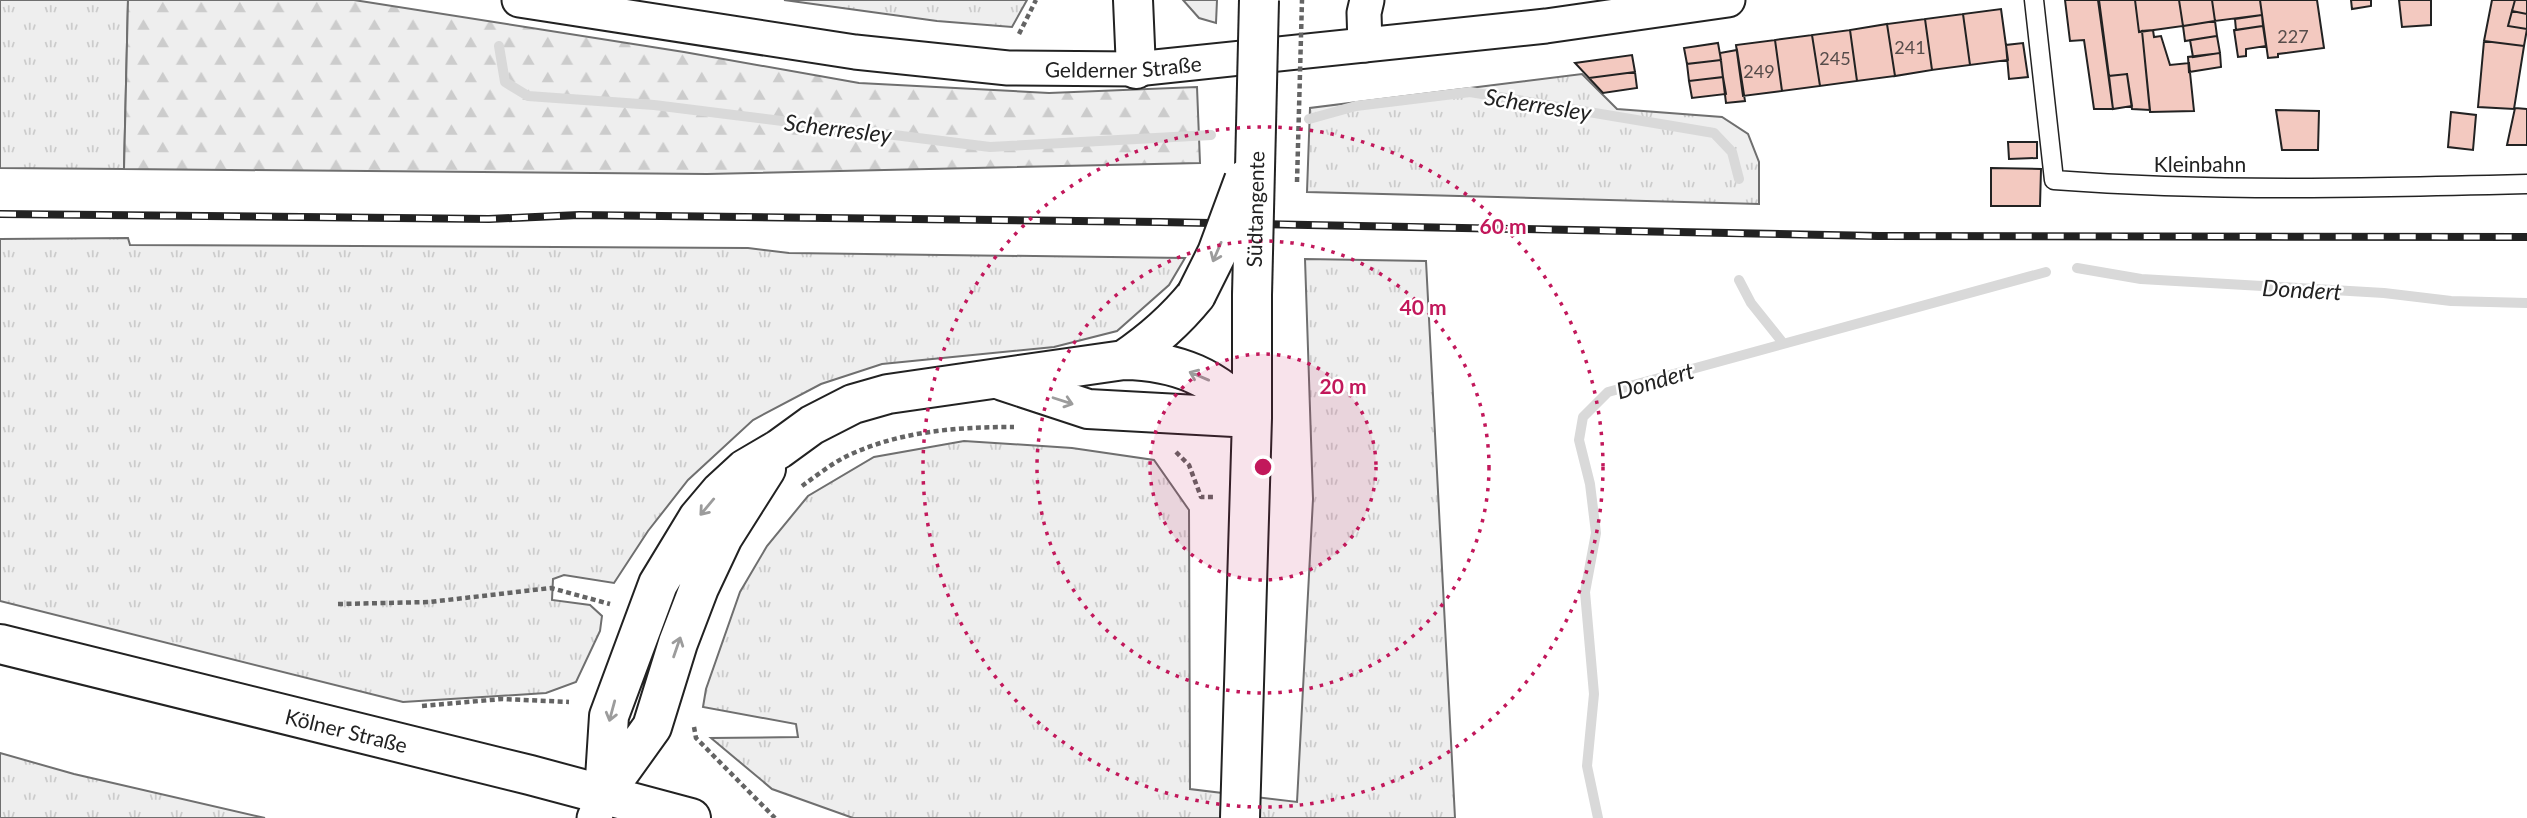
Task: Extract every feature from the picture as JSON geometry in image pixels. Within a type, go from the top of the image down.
[{"type":"main road","points":[[1133,0],[1136,69]]},
{"type":"main road","name":"Südtangente","points":[[1240,818],[1252,418],[1259,0]]},
{"type":"main road","points":[[1124,360],[1150,342],[1180,314],[1207,277],[1234,210],[1256,141]]},
{"type":"main road","points":[[599,806],[609,716],[644,615],[658,584],[698,518],[720,492],[745,469],[812,425],[853,404],[888,394],[1124,360],[1146,360],[1199,375],[1217,384],[1252,418]]},
{"type":"main road","points":[[998,380],[1088,409],[1252,418]]},
{"type":"main road","points":[[599,806],[652,727],[678,643],[699,588],[723,537],[779,449]]},
{"type":"main road","name":"Kölner Straße","points":[[0,644],[599,806],[691,818]]},
{"type":"street","name":"Gelderner Straße","points":[[519,0],[651,9],[855,52],[897,57],[1008,68],[1136,69],[1546,26],[1728,0]]},
{"type":"street","points":[[1365,45],[1364,13],[1367,0]]},
{"type":"lane","name":"Kleinbahn","points":[[2034,0],[2054,180],[2125,186],[2352,187],[2527,184]]},
{"type":"path","points":[[1018,36],[1036,0]]},
{"type":"path","points":[[1296,188],[1302,0]]},
{"type":"path","points":[[799,488],[846,457],[900,436],[959,427],[1021,427]]},
{"type":"path","points":[[1172,448],[1189,465],[1201,497],[1249,498]]},
{"type":"path","points":[[338,604],[430,601],[551,588],[644,615]]},
{"type":"path","points":[[528,701],[569,702]]},
{"type":"path","points":[[692,721],[696,738],[775,818]]},
{"type":"green space","points":[[0,0],[128,0],[124,169],[0,168]]},
{"type":"green space","points":[[128,0],[354,0],[684,52],[859,83],[1049,93],[1197,87],[1200,163],[707,174],[124,169]]},
{"type":"green space","points":[[784,0],[1027,0],[1012,27],[937,21]]},
{"type":"green space","points":[[1183,0],[1217,0],[1216,23],[1199,18]]},
{"type":"green space","points":[[1582,74],[1617,109],[1722,117],[1748,134],[1759,162],[1759,204],[1307,192],[1310,108]]},
{"type":"green space","points":[[128,238],[130,245],[748,248],[789,253],[1185,258],[1169,285],[1117,331],[1054,347],[882,364],[821,384],[753,420],[688,480],[648,531],[614,583],[564,575],[553,579],[552,600],[590,605],[602,616],[600,631],[576,682],[546,693],[403,702],[0,601],[0,239]]},
{"type":"green space","points":[[1305,259],[1426,261],[1455,818],[853,818],[772,789],[711,738],[798,737],[796,724],[703,707],[706,689],[740,592],[767,546],[808,496],[874,457],[964,441],[1072,448],[1154,460],[1189,510],[1190,789],[1297,802],[1313,499]]},
{"type":"green space","points":[[0,753],[74,774],[265,818],[0,818]]},
{"type":"building","points":[[2065,0],[2098,0],[2113,109],[2094,109],[2084,40],[2070,41]]},
{"type":"building","points":[[2099,0],[2135,0],[2139,32],[2142,31],[2150,110],[2132,109],[2127,74],[2109,76]]},
{"type":"building","points":[[2135,0],[2179,0],[2183,26],[2139,32]]},
{"type":"building","points":[[2179,0],[2212,0],[2215,21],[2183,26]]},
{"type":"building","points":[[2212,0],[2260,0],[2262,15],[2215,21]]},
{"type":"building","points":[[2260,0],[2317,0],[2324,48],[2278,54],[2278,57],[2268,58]]},
{"type":"building","points":[[2351,0],[2371,0],[2371,6],[2352,9]]},
{"type":"building","points":[[2399,0],[2431,0],[2431,25],[2402,27]]},
{"type":"building","points":[[2492,0],[2515,0],[2508,26],[2527,29],[2524,46],[2484,41]]},
{"type":"building","points":[[2515,0],[2527,0],[2527,14],[2512,11]]},
{"type":"building","points":[[2001,9],[2008,60],[1970,65],[1963,14]]},
{"type":"building","points":[[2512,11],[2527,14],[2527,29],[2508,26]]},
{"type":"building","points":[[1963,14],[1970,65],[1932,70],[1925,19]]},
{"type":"building","points":[[2262,15],[2263,26],[2236,30],[2235,19]]},
{"type":"building","points":[[1925,19],[1932,70],[1895,76],[1887,24]]},
{"type":"building","points":[[2215,21],[2217,36],[2185,41],[2183,26]]},
{"type":"building","points":[[1887,24],[1895,76],[1857,81],[1850,30]]},
{"type":"building","points":[[2263,26],[2266,46],[2246,49],[2246,56],[2238,57],[2234,30]]},
{"type":"building","points":[[1850,30],[1857,81],[1820,86],[1812,35]]},
{"type":"building","points":[[2153,30],[2154,37],[2161,36],[2170,65],[2189,63],[2194,111],[2150,112],[2142,31]]},
{"type":"building","points":[[1812,35],[1820,86],[1782,91],[1775,40]]},
{"type":"building","points":[[2217,36],[2220,53],[2193,57],[2190,40]]},
{"type":"building","points":[[1775,40],[1782,91],[1743,96],[1736,45]]},
{"type":"building","points":[[2484,41],[2524,46],[2514,109],[2478,107]]},
{"type":"building","points":[[1718,43],[1721,60],[1687,64],[1684,48]]},
{"type":"building","points":[[2023,43],[2028,77],[2009,79],[2006,45]]},
{"type":"building","points":[[1737,50],[1745,101],[1726,103],[1720,53]]},
{"type":"building","points":[[2220,53],[2221,67],[2189,72],[2188,57]]},
{"type":"building","points":[[1632,55],[1635,72],[1589,78],[1575,63]]},
{"type":"building","points":[[1721,60],[1723,77],[1689,81],[1687,64]]},
{"type":"building","points":[[1635,72],[1637,88],[1603,93],[1589,78]]},
{"type":"building","points":[[2127,74],[2132,106],[2113,109],[2109,76]]},
{"type":"building","points":[[1723,77],[1726,94],[1692,98],[1689,81]]},
{"type":"building","points":[[2515,108],[2527,109],[2527,145],[2507,145]]},
{"type":"building","points":[[2276,110],[2319,111],[2318,150],[2282,150]]},
{"type":"building","points":[[2451,112],[2476,115],[2473,150],[2448,147]]},
{"type":"building","points":[[2008,142],[2037,142],[2037,158],[2009,159]]},
{"type":"building","points":[[1991,168],[2041,169],[2040,206],[1991,206]]},
{"type":"waterway","name":"Scherresley","points":[[499,46],[505,82],[528,96],[654,105],[990,147],[1211,135]]},
{"type":"waterway","name":"Scherresley","points":[[1309,119],[1356,106],[1470,92],[1714,133],[1732,152],[1739,179]]},
{"type":"waterway","name":"Dondert","points":[[2077,268],[2141,279],[2384,293],[2451,301],[2527,303]]},
{"type":"waterway","name":"Dondert","points":[[1598,818],[1587,766],[1594,694],[1585,592],[1596,533],[1590,484],[1579,440],[1583,417],[1608,392],[2046,272]]},
{"type":"waterway","name":"Scherresley","points":[[1739,280],[1751,303],[1783,343]]},
{"type":"railway","points":[[0,214],[489,219],[579,215],[1160,222],[1878,236],[2527,237]]}]
